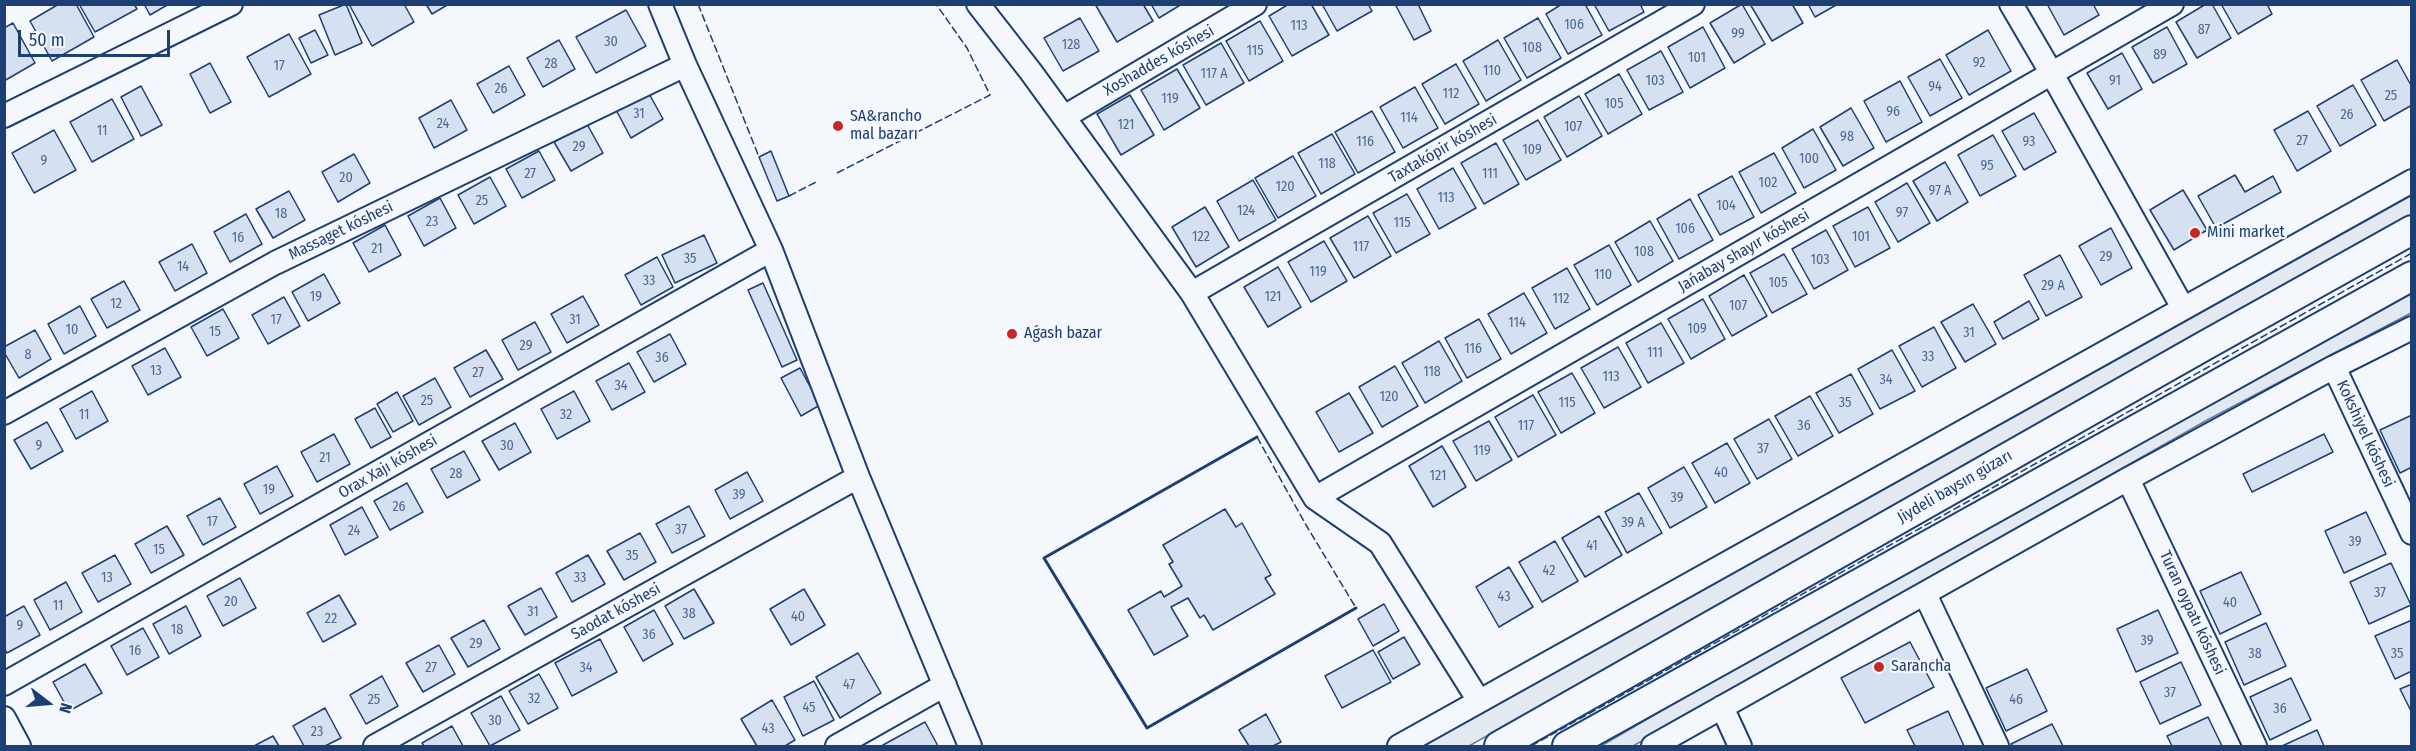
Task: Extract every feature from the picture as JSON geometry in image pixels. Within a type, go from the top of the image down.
[{"type":"main road","name":"Jiydeli baysın gúzarı","points":[[1498,747],[2213,340],[2412,230]]},
{"type":"main road","points":[[1567,747],[2412,276]]},
{"type":"street","points":[[4,116],[231,4]]},
{"type":"street","points":[[660,4],[685,64],[771,250],[858,477],[970,747]]},
{"type":"street","points":[[978,4],[1064,117],[1192,293],[1316,498],[1380,543],[1479,701]]},
{"type":"street","name":"Xoshaddes kóshesi","points":[[1064,117],[1255,4]]},
{"type":"street","name":"Taxtakópir kóshesi","points":[[1192,293],[1694,4]]},
{"type":"street","points":[[2011,4],[2183,308]]},
{"type":"street","name":"Jańabay shayır kóshesi","points":[[1316,498],[2172,4]]},
{"type":"street","name":"Massaget kóshesi","points":[[4,413],[274,263],[685,64]]},
{"type":"street","points":[[1399,747],[2412,182]]},
{"type":"street","name":"Orax Xajı kóshesi","points":[[4,684],[771,250]]},
{"type":"street","points":[[1653,747],[2128,478],[2334,367],[2412,328]]},
{"type":"street","name":"Kokshiyel kóshesi","points":[[2334,367],[2412,533]]},
{"type":"street","name":"Saodat kóshesi","points":[[375,747],[858,477]]},
{"type":"street","name":"Turan oypatı kóshesi","points":[[2128,478],[2255,747]]},
{"type":"street","points":[[1925,594],[1997,747]]},
{"type":"street","points":[[837,747],[945,685]]},
{"type":"street","points":[[1722,707],[1740,747]]},
{"type":"street","points":[[4,718],[19,747]]},
{"type":"shaded area","points":[[2411,194],[2411,215],[2171,348],[1469,746],[1418,746],[2165,327]]},
{"type":"shaded area","points":[[2411,294],[2411,313],[2209,419],[1633,746],[1601,746],[1766,650]]},
{"type":"building","points":[[59,4],[76,4],[94,37],[52,61],[30,21]]},
{"type":"building","points":[[79,4],[134,4],[137,9],[95,32]]},
{"type":"building","points":[[144,4],[169,4],[150,15]]},
{"type":"building","points":[[346,4],[362,43],[335,55],[319,15]]},
{"type":"building","points":[[352,4],[404,4],[414,22],[372,46],[350,6]]},
{"type":"building","points":[[426,4],[449,4],[432,14]]},
{"type":"building","points":[[1095,4],[1143,4],[1153,21],[1117,42]]},
{"type":"building","points":[[1151,4],[1182,4],[1159,18]]},
{"type":"building","points":[[1289,4],[1311,4],[1329,35],[1292,56],[1269,16]]},
{"type":"building","points":[[1322,4],[1368,4],[1372,11],[1337,31]]},
{"type":"building","points":[[1395,4],[1418,4],[1431,31],[1414,40]]},
{"type":"building","points":[[1562,4],[1585,4],[1602,35],[1568,54],[1546,14]]},
{"type":"building","points":[[1594,4],[1640,4],[1644,12],[1609,31]]},
{"type":"building","points":[[1742,4],[1765,44],[1734,63],[1710,23]]},
{"type":"building","points":[[1750,4],[1792,4],[1803,23],[1772,41]]},
{"type":"building","points":[[1808,4],[1838,4],[1815,17]]},
{"type":"building","points":[[2047,4],[2093,4],[2099,15],[2064,35]]},
{"type":"building","points":[[2206,4],[2212,4],[2231,38],[2197,58],[2176,22]]},
{"type":"building","points":[[2221,4],[2267,4],[2272,14],[2238,34]]},
{"type":"building","points":[[626,10],[646,46],[596,73],[576,37]]},
{"type":"building","points":[[1080,18],[1099,51],[1063,71],[1044,38]]},
{"type":"building","points":[[1538,18],[1561,58],[1527,78],[1504,38]]},
{"type":"building","points":[[1260,21],[1283,61],[1249,81],[1226,41]]},
{"type":"building","points":[[13,23],[35,63],[4,81],[4,28]]},
{"type":"building","points":[[1703,27],[1725,68],[1690,88],[1668,47]]},
{"type":"building","points":[[2167,27],[2187,64],[2153,83],[2132,47]]},
{"type":"building","points":[[315,30],[328,55],[311,63],[299,38]]},
{"type":"building","points":[[1988,30],[2011,71],[1969,95],[1946,55]]},
{"type":"building","points":[[289,34],[311,74],[269,97],[247,57]]},
{"type":"building","points":[[559,40],[575,69],[543,87],[527,58]]},
{"type":"building","points":[[1498,40],[1521,80],[1486,101],[1463,61]]},
{"type":"building","points":[[1221,43],[1244,83],[1206,105],[1183,65]]},
{"type":"building","points":[[1661,51],[1683,92],[1649,110],[1627,70]]},
{"type":"building","points":[[2122,53],[2142,89],[2108,109],[2087,73]]},
{"type":"building","points":[[1940,59],[1962,98],[1930,116],[1908,77]]},
{"type":"building","points":[[2397,60],[2412,87],[2412,105],[2384,121],[2361,80]]},
{"type":"building","points":[[210,63],[231,102],[210,113],[190,74]]},
{"type":"building","points":[[1456,64],[1479,104],[1445,124],[1422,84]]},
{"type":"building","points":[[509,66],[525,95],[493,113],[477,84]]},
{"type":"building","points":[[1177,69],[1200,108],[1164,130],[1141,90]]},
{"type":"building","points":[[1619,74],[1642,114],[1608,134],[1585,94]]},
{"type":"building","points":[[1900,81],[1922,122],[1886,142],[1864,101]]},
{"type":"building","points":[[2353,85],[2376,125],[2340,146],[2317,106]]},
{"type":"building","points":[[141,86],[162,125],[141,136],[121,97]]},
{"type":"building","points":[[1415,87],[1438,128],[1403,148],[1380,107]]},
{"type":"building","points":[[647,90],[663,119],[631,138],[615,108]]},
{"type":"building","points":[[1130,95],[1154,135],[1121,155],[1097,114]]},
{"type":"building","points":[[1579,96],[1602,136],[1567,157],[1544,117]]},
{"type":"building","points":[[112,99],[134,139],[92,162],[70,122]]},
{"type":"building","points":[[451,100],[467,130],[434,148],[419,118]]},
{"type":"building","points":[[1851,108],[1874,148],[1843,166],[1820,127]]},
{"type":"building","points":[[1372,111],[1395,152],[1358,173],[1335,132]]},
{"type":"building","points":[[2308,111],[2331,151],[2297,171],[2274,130]]},
{"type":"building","points":[[2034,113],[2056,152],[2024,170],[2002,131]]},
{"type":"building","points":[[1538,120],[1561,160],[1526,180],[1503,140]]},
{"type":"building","points":[[587,124],[603,153],[571,171],[554,142]]},
{"type":"building","points":[[1813,129],[1836,170],[1804,188],[1782,148]]},
{"type":"building","points":[[54,130],[76,170],[34,193],[12,153]]},
{"type":"building","points":[[1332,134],[1355,174],[1321,194],[1298,153]]},
{"type":"building","points":[[1993,135],[2016,176],[1980,196],[1958,155]]},
{"type":"building","points":[[1496,143],[1519,184],[1484,204],[1461,163]]},
{"type":"building","points":[[539,151],[555,180],[522,198],[506,169]]},
{"type":"building","points":[[771,151],[789,196],[777,201],[759,157]]},
{"type":"building","points":[[1774,153],[1796,193],[1761,213],[1739,172]]},
{"type":"building","points":[[354,154],[370,183],[338,202],[322,172]]},
{"type":"building","points":[[1293,156],[1316,196],[1278,218],[1255,178]]},
{"type":"building","points":[[1945,162],[1968,202],[1937,221],[1913,181]]},
{"type":"building","points":[[1453,168],[1476,208],[1439,229],[1417,189]]},
{"type":"building","points":[[2235,175],[2245,192],[2273,176],[2281,192],[2216,228],[2198,196]]},
{"type":"building","points":[[1732,176],[1754,217],[1720,235],[1698,195]]},
{"type":"building","points":[[490,177],[506,206],[474,224],[458,195]]},
{"type":"building","points":[[1253,180],[1276,220],[1239,241],[1217,201]]},
{"type":"building","points":[[1907,183],[1930,223],[1898,242],[1875,202]]},
{"type":"building","points":[[2183,190],[2207,230],[2174,250],[2150,210]]},
{"type":"building","points":[[289,191],[305,220],[273,238],[256,209]]},
{"type":"building","points":[[1407,194],[1430,234],[1396,253],[1373,213]]},
{"type":"building","points":[[440,198],[456,228],[424,246],[408,216]]},
{"type":"building","points":[[1690,199],[1713,240],[1679,259],[1657,219]]},
{"type":"building","points":[[1205,207],[1229,247],[1196,267],[1172,227]]},
{"type":"building","points":[[1868,207],[1890,248],[1855,267],[1833,226]]},
{"type":"building","points":[[246,214],[262,244],[230,262],[214,232]]},
{"type":"building","points":[[1368,216],[1391,256],[1354,278],[1330,238]]},
{"type":"building","points":[[1650,221],[1673,261],[1638,282],[1615,242]]},
{"type":"building","points":[[385,225],[401,255],[369,272],[353,243]]},
{"type":"building","points":[[2111,228],[2132,268],[2101,285],[2079,246]]},
{"type":"building","points":[[1826,230],[1848,270],[1814,289],[1792,249]]},
{"type":"building","points":[[704,235],[717,263],[675,283],[662,255]]},
{"type":"building","points":[[1324,241],[1347,281],[1311,302],[1288,262]]},
{"type":"building","points":[[192,244],[207,273],[175,291],[159,262]]},
{"type":"building","points":[[1609,245],[1631,285],[1597,305],[1574,265]]},
{"type":"building","points":[[1784,254],[1807,294],[1772,313],[1750,273]]},
{"type":"building","points":[[2060,255],[2082,297],[2046,316],[2024,275]]},
{"type":"building","points":[[657,257],[673,287],[641,305],[625,275]]},
{"type":"building","points":[[1278,267],[1301,307],[1268,327],[1244,287]]},
{"type":"building","points":[[1567,268],[1590,309],[1555,329],[1532,288]]},
{"type":"building","points":[[324,274],[340,303],[308,321],[292,292]]},
{"type":"building","points":[[1744,275],[1767,316],[1732,336],[1709,296]]},
{"type":"building","points":[[124,281],[140,310],[107,328],[91,299]]},
{"type":"building","points":[[763,283],[797,360],[782,367],[748,290]]},
{"type":"building","points":[[1524,293],[1547,333],[1511,354],[1488,314]]},
{"type":"building","points":[[583,296],[599,325],[567,343],[551,314]]},
{"type":"building","points":[[284,297],[300,326],[268,344],[252,315]]},
{"type":"building","points":[[1703,299],[1725,339],[1691,359],[1668,319]]},
{"type":"building","points":[[2029,301],[2039,319],[2003,339],[1994,322]]},
{"type":"building","points":[[1973,304],[1996,344],[1965,362],[1941,322]]},
{"type":"building","points":[[80,306],[96,336],[64,354],[48,324]]},
{"type":"building","points":[[223,309],[239,338],[207,356],[191,327]]},
{"type":"building","points":[[1479,319],[1501,359],[1467,378],[1445,338]]},
{"type":"building","points":[[535,322],[551,352],[518,370],[502,340]]},
{"type":"building","points":[[1661,323],[1684,363],[1648,383],[1626,343]]},
{"type":"building","points":[[1934,327],[1956,368],[1922,387],[1899,346]]},
{"type":"building","points":[[35,330],[51,359],[19,378],[4,352],[4,347]]},
{"type":"building","points":[[670,334],[686,364],[654,382],[637,352]]},
{"type":"building","points":[[1439,341],[1462,381],[1425,403],[1402,363]]},
{"type":"building","points":[[1618,347],[1641,387],[1604,408],[1581,368]]},
{"type":"building","points":[[165,348],[181,377],[148,395],[132,366]]},
{"type":"building","points":[[486,350],[503,379],[470,397],[454,368]]},
{"type":"building","points":[[1892,350],[1915,391],[1880,409],[1858,369]]},
{"type":"building","points":[[629,363],[645,392],[612,410],[596,381]]},
{"type":"building","points":[[1395,366],[1418,406],[1382,427],[1359,387]]},
{"type":"building","points":[[800,368],[820,405],[801,416],[781,378]]},
{"type":"building","points":[[1572,373],[1595,413],[1561,433],[1538,392]]},
{"type":"building","points":[[1851,374],[1873,414],[1839,433],[1816,393]]},
{"type":"building","points":[[435,378],[451,407],[419,425],[403,396]]},
{"type":"building","points":[[92,391],[108,421],[76,439],[60,409]]},
{"type":"building","points":[[574,391],[590,421],[557,439],[541,409]]},
{"type":"building","points":[[397,392],[413,421],[393,432],[377,404]]},
{"type":"building","points":[[1349,393],[1373,433],[1339,452],[1316,412]]},
{"type":"building","points":[[1533,395],[1556,435],[1518,457],[1495,417]]},
{"type":"building","points":[[1810,396],[1833,436],[1798,456],[1775,416]]},
{"type":"building","points":[[375,408],[391,437],[371,448],[355,419]]},
{"type":"building","points":[[2412,415],[2412,467],[2400,473],[2380,430]]},
{"type":"building","points":[[1769,419],[1792,459],[1757,479],[1734,439]]},
{"type":"building","points":[[1489,421],[1512,460],[1476,481],[1453,441]]},
{"type":"building","points":[[47,422],[63,451],[31,469],[14,440]]},
{"type":"building","points":[[515,423],[531,452],[499,470],[482,441]]},
{"type":"building","points":[[334,434],[350,464],[317,482],[301,452]]},
{"type":"building","points":[[2324,434],[2333,452],[2252,492],[2243,474]]},
{"type":"building","points":[[1727,443],[1750,483],[1715,503],[1692,463]]},
{"type":"building","points":[[1442,446],[1466,487],[1433,507],[1409,466]]},
{"type":"building","points":[[464,451],[480,480],[447,498],[431,469]]},
{"type":"building","points":[[277,466],[293,496],[260,514],[244,484]]},
{"type":"building","points":[[1684,467],[1707,507],[1670,528],[1648,488]]},
{"type":"building","points":[[747,472],[763,501],[730,519],[715,490]]},
{"type":"building","points":[[407,483],[423,512],[390,530],[374,501]]},
{"type":"building","points":[[1639,493],[1662,533],[1627,553],[1605,512]]},
{"type":"building","points":[[220,498],[236,527],[203,545],[187,516]]},
{"type":"building","points":[[689,506],[705,536],[672,553],[656,524]]},
{"type":"building","points":[[362,507],[378,537],[345,555],[330,525]]},
{"type":"building","points":[[1225,509],[1236,527],[1242,523],[1271,575],[1265,578],[1275,594],[1213,630],[1204,615],[1200,618],[1188,598],[1171,607],[1188,636],[1154,655],[1128,610],[1161,591],[1164,597],[1182,586],[1169,564],[1173,562],[1163,545]]},
{"type":"building","points":[[2366,512],[2386,554],[2344,573],[2325,531]]},
{"type":"building","points":[[1599,516],[1622,555],[1585,577],[1562,538]]},
{"type":"building","points":[[167,526],[184,555],[151,573],[135,544]]},
{"type":"building","points":[[640,533],[656,562],[624,580],[607,551]]},
{"type":"building","points":[[1555,541],[1578,581],[1542,602],[1519,562]]},
{"type":"building","points":[[115,555],[131,584],[98,602],[82,573]]},
{"type":"building","points":[[588,555],[605,584],[572,602],[556,573]]},
{"type":"building","points":[[2391,563],[2411,605],[2369,624],[2350,582]]},
{"type":"building","points":[[1509,567],[1533,607],[1499,627],[1476,587]]},
{"type":"building","points":[[2241,572],[2261,614],[2220,634],[2200,591]]},
{"type":"building","points":[[240,578],[256,608],[223,626],[207,596]]},
{"type":"building","points":[[66,582],[82,612],[50,630],[34,600]]},
{"type":"building","points":[[541,588],[557,617],[525,635],[508,606]]},
{"type":"building","points":[[694,589],[714,623],[684,639],[665,606]]},
{"type":"building","points":[[804,589],[825,625],[791,645],[770,609]]},
{"type":"building","points":[[339,595],[356,624],[323,642],[307,613]]},
{"type":"building","points":[[1384,604],[1399,631],[1373,646],[1358,619]]},
{"type":"building","points":[[24,606],[40,635],[7,653],[4,648],[4,617]]},
{"type":"building","points":[[186,606],[201,636],[169,654],[153,624]]},
{"type":"building","points":[[654,610],[673,644],[643,661],[624,627]]},
{"type":"building","points":[[2158,610],[2178,653],[2136,672],[2117,629]]},
{"type":"building","points":[[484,620],[500,649],[468,667],[451,638]]},
{"type":"building","points":[[2412,620],[2412,671],[2395,679],[2375,636]]},
{"type":"building","points":[[2266,623],[2286,666],[2244,685],[2225,642]]},
{"type":"building","points":[[143,628],[159,657],[127,675],[111,646]]},
{"type":"building","points":[[1404,637],[1420,664],[1393,679],[1378,652]]},
{"type":"building","points":[[600,639],[617,672],[572,696],[555,663]]},
{"type":"building","points":[[1910,642],[1934,687],[1865,723],[1841,678]]},
{"type":"building","points":[[439,645],[455,674],[423,692],[406,663]]},
{"type":"building","points":[[1373,650],[1391,682],[1342,708],[1325,676]]},
{"type":"building","points":[[858,653],[881,693],[840,718],[816,677]]},
{"type":"building","points":[[2181,662],[2201,705],[2160,724],[2140,682]]},
{"type":"building","points":[[85,664],[102,693],[69,711],[53,682]]},
{"type":"building","points":[[2027,669],[2047,711],[2006,731],[1986,688]]},
{"type":"building","points":[[539,674],[558,708],[528,724],[509,691]]},
{"type":"building","points":[[382,676],[398,706],[366,724],[350,695]]},
{"type":"building","points":[[2291,678],[2311,720],[2270,740],[2250,697]]},
{"type":"building","points":[[814,681],[834,720],[803,736],[784,697]]},
{"type":"building","points":[[2412,684],[2412,713],[2400,689]]},
{"type":"building","points":[[501,696],[520,730],[490,746],[471,713]]},
{"type":"building","points":[[772,700],[795,740],[785,746],[757,746],[741,719]]},
{"type":"building","points":[[325,708],[341,738],[325,746],[304,746],[293,726]]},
{"type":"building","points":[[1948,711],[1964,746],[1915,746],[1907,730]]},
{"type":"building","points":[[1266,714],[1281,742],[1273,746],[1249,746],[1239,730]]},
{"type":"building","points":[[2208,717],[2222,746],[2172,746],[2167,736]]},
{"type":"building","points":[[925,722],[938,746],[883,745]]},
{"type":"building","points":[[2052,724],[2063,746],[2013,746],[2011,744]]},
{"type":"building","points":[[452,726],[463,746],[424,746],[422,743]]},
{"type":"building","points":[[2317,730],[2324,746],[2282,746]]},
{"type":"building","points":[[273,736],[279,746],[254,746]]},
{"type":"fence","points":[[698,4],[759,157]]},
{"type":"fence","points":[[837,173],[990,95],[967,48],[936,4]]},
{"type":"fence","points":[[789,196],[818,181]]},
{"type":"fence","points":[[1531,746],[2412,253]]},
{"type":"fence","points":[[1257,437],[1356,608]]},
{"type":"wall","points":[[1257,437],[1044,558],[1147,728],[1356,608]]},
{"type":"place","name":"SA&rancho mal bazarı","points":[[838,126]]},
{"type":"place","name":"Mini market","points":[[2195,233]]},
{"type":"place","name":"Aǵash bazar","points":[[1012,334]]},
{"type":"place","name":"Sarancha","points":[[1879,667]]}]
